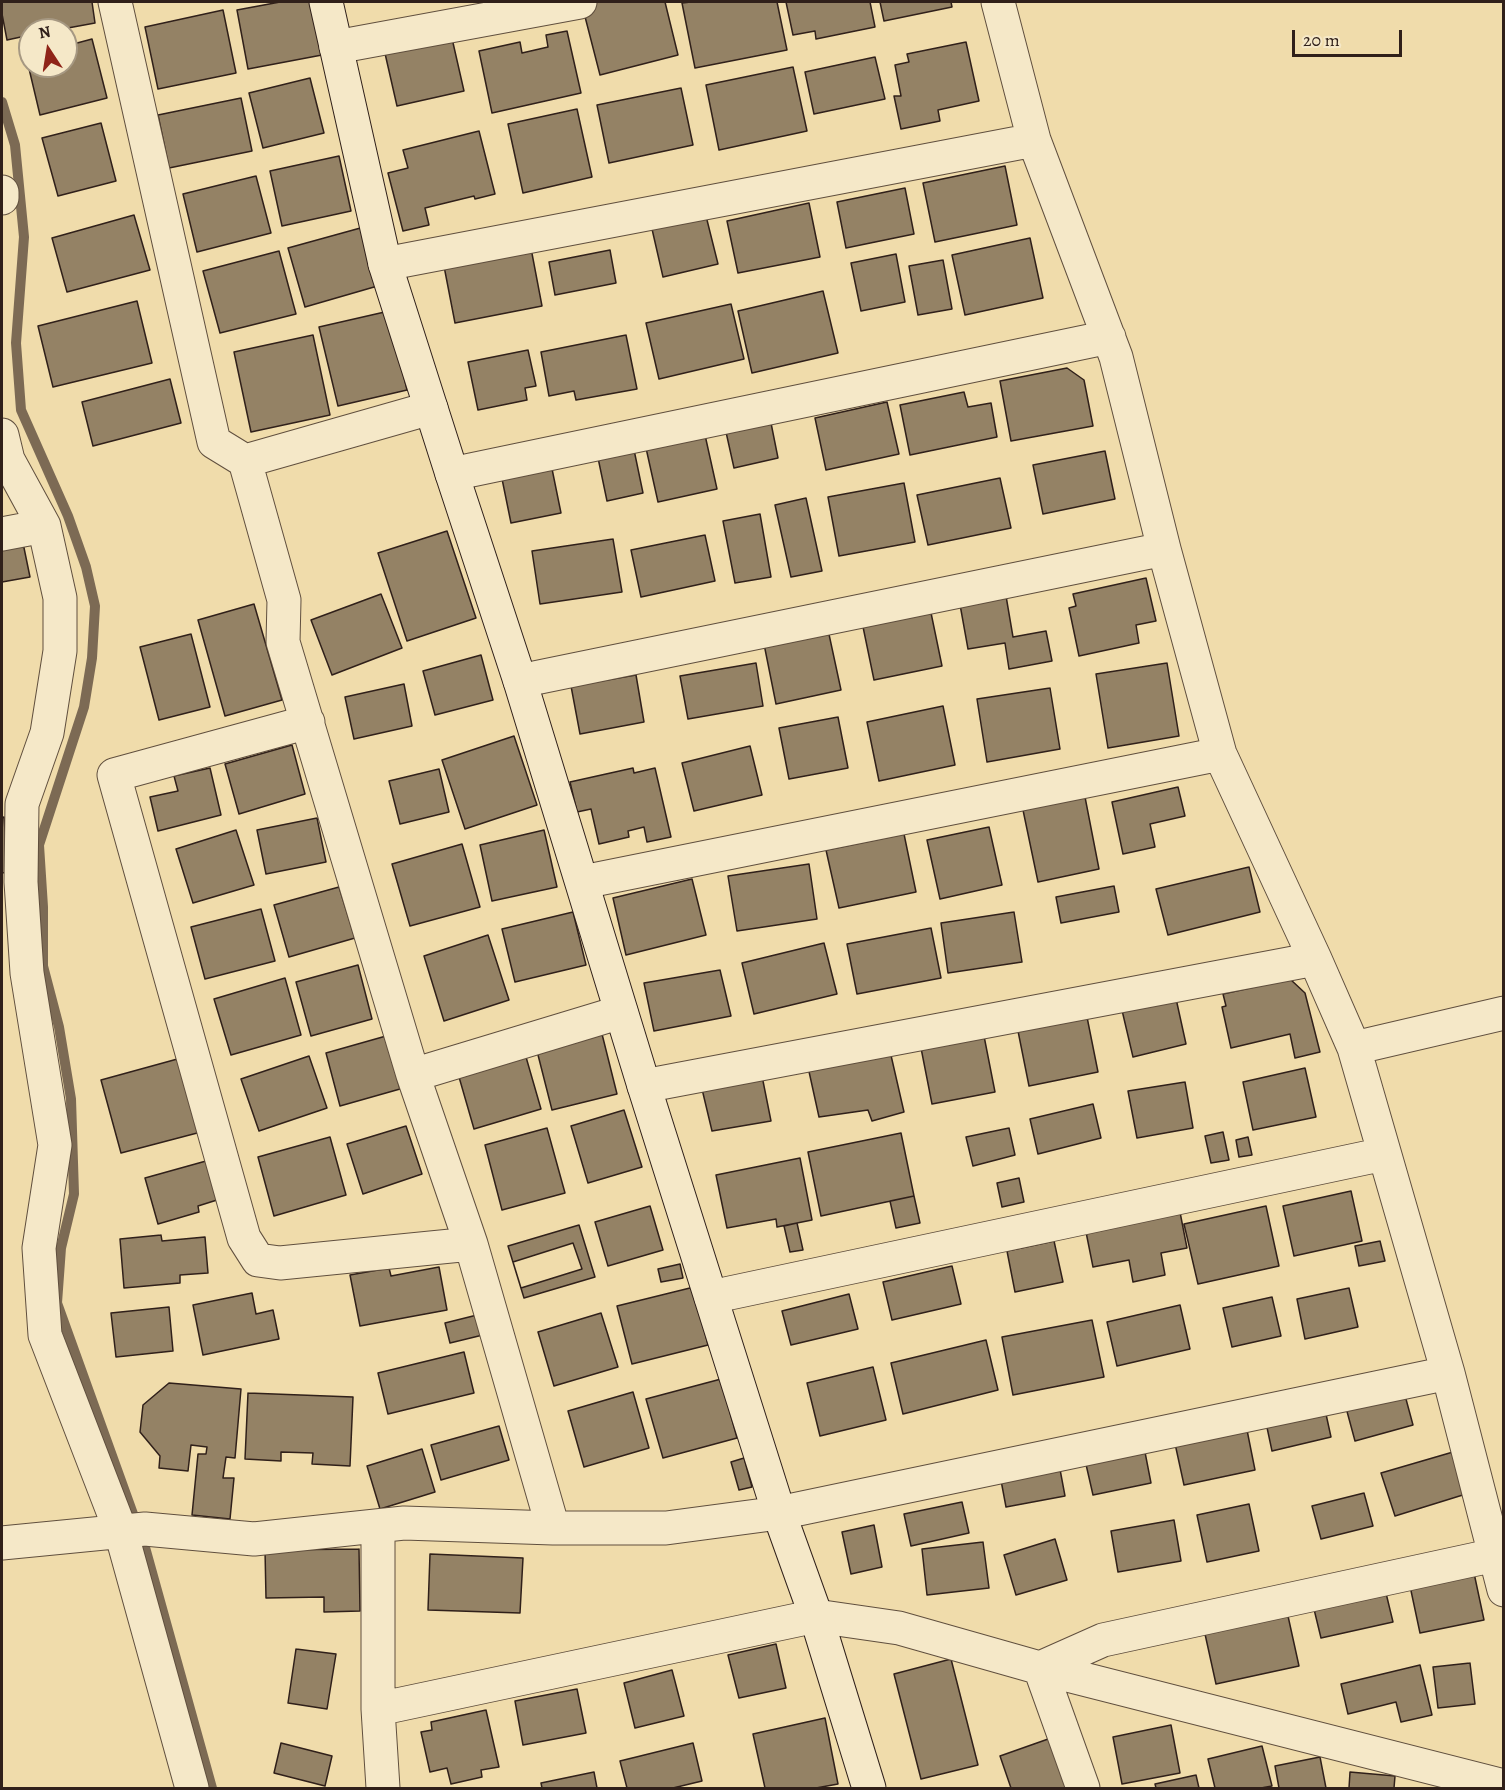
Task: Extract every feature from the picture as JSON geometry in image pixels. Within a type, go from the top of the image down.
[{"type":"street","points":[[115,2],[214,442],[245,461],[284,600],[283,642],[413,1075],[471,1244],[553,1528]]},
{"type":"street","points":[[326,2],[385,264],[520,681],[644,1086],[779,1513],[816,1616],[869,1788]]},
{"type":"street","points":[[336,47],[580,2]]},
{"type":"street","points":[[998,2],[1034,140],[1116,357],[1164,549],[1220,754],[1354,1048],[1448,1373],[1503,1590]]},
{"type":"street","points":[[385,264],[1034,140]]},
{"type":"street","points":[[2,192],[2,198]]},
{"type":"street","points":[[452,474],[1109,337]]},
{"type":"street","points":[[245,461],[430,408]]},
{"type":"street","points":[[2,435],[8,460],[44,526],[60,598],[60,651],[47,733],[22,804],[21,882],[27,973],[55,1144],[39,1248],[45,1335],[121,1532],[192,1788]]},
{"type":"street","points":[[2,534],[44,526]]},
{"type":"street","points":[[520,681],[1164,549]]},
{"type":"street","points":[[308,722],[114,775],[244,1238],[258,1260],[280,1263],[471,1244]]},
{"type":"street","points":[[583,882],[1220,754]]},
{"type":"street","points":[[644,1086],[1315,959]]},
{"type":"street","points":[[413,1075],[621,1012]]},
{"type":"street","points":[[1354,1048],[1503,1013]]},
{"type":"street","points":[[711,1297],[1384,1154]]},
{"type":"street","points":[[2,1543],[145,1529],[254,1539],[404,1524],[666,1528],[779,1513],[1448,1373]]},
{"type":"street","points":[[378,1527],[378,1709],[383,1788]]},
{"type":"street","points":[[1040,1668],[1103,1640],[1495,1555]]},
{"type":"street","points":[[378,1709],[816,1616],[899,1628],[1040,1668],[1503,1786]]},
{"type":"street","points":[[1040,1668],[1083,1788]]},
{"type":"building","points":[[2,2],[92,2],[95,23],[78,26],[78,18],[18,18],[18,38],[7,40]]},
{"type":"building","points":[[280,2],[311,2],[322,55],[248,69],[237,10]]},
{"type":"building","points":[[597,2],[665,2],[678,55],[600,75],[582,5]]},
{"type":"building","points":[[777,2],[787,50],[695,68],[682,3]]},
{"type":"building","points":[[786,2],[870,2],[875,27],[816,39],[815,31],[793,35]]},
{"type":"building","points":[[880,2],[951,2],[952,7],[884,21]]},
{"type":"building","points":[[223,10],[236,73],[158,89],[145,27]]},
{"type":"building","points":[[567,31],[581,93],[492,113],[479,51],[520,42],[522,53],[548,47],[546,35]]},
{"type":"building","points":[[451,34],[464,91],[397,106],[384,49]]},
{"type":"building","points":[[92,39],[107,98],[40,115],[31,78],[78,78],[78,43]]},
{"type":"building","points":[[966,42],[979,101],[938,110],[940,121],[901,129],[894,96],[901,96],[895,65],[909,62],[907,54]]},
{"type":"building","points":[[875,57],[885,99],[814,114],[805,72]]},
{"type":"building","points":[[793,67],[807,131],[719,150],[706,85]]},
{"type":"building","points":[[310,78],[324,133],[263,148],[249,93]]},
{"type":"building","points":[[681,88],[693,145],[609,163],[597,105]]},
{"type":"building","points":[[241,98],[252,151],[169,168],[158,115]]},
{"type":"building","points":[[577,109],[592,177],[523,193],[508,124]]},
{"type":"building","points":[[101,123],[116,181],[58,196],[42,138]]},
{"type":"building","points":[[479,131],[495,194],[475,199],[474,196],[425,208],[429,225],[403,231],[388,173],[408,168],[403,150]]},
{"type":"building","points":[[339,156],[351,211],[282,226],[270,171]]},
{"type":"building","points":[[1005,166],[1017,225],[935,242],[923,183]]},
{"type":"building","points":[[256,176],[271,233],[197,252],[183,194]]},
{"type":"building","points":[[905,188],[914,234],[846,248],[837,202]]},
{"type":"building","points":[[809,203],[820,257],[738,273],[727,221]]},
{"type":"building","points":[[134,215],[150,270],[67,292],[52,238]]},
{"type":"building","points":[[706,216],[718,264],[663,277],[652,229]]},
{"type":"building","points":[[364,227],[381,285],[305,307],[288,248]]},
{"type":"building","points":[[1030,238],[1043,298],[965,315],[952,255]]},
{"type":"building","points":[[530,243],[542,306],[455,323],[443,261]]},
{"type":"building","points":[[610,250],[616,283],[555,295],[549,262]]},
{"type":"building","points":[[279,251],[296,314],[220,333],[203,271]]},
{"type":"building","points":[[896,254],[905,302],[861,311],[851,263]]},
{"type":"building","points":[[943,260],[952,309],[918,315],[909,266]]},
{"type":"building","points":[[823,291],[838,353],[752,373],[738,311]]},
{"type":"building","points":[[137,301],[152,363],[53,387],[38,326]]},
{"type":"building","points":[[731,304],[744,359],[659,379],[646,323]]},
{"type":"building","points":[[389,311],[407,390],[338,406],[319,327]]},
{"type":"building","points":[[313,335],[330,415],[251,432],[234,352]]},
{"type":"building","points":[[626,335],[637,389],[576,400],[574,391],[549,396],[541,352]]},
{"type":"building","points":[[528,350],[536,386],[525,388],[527,400],[478,410],[468,362]]},
{"type":"building","points":[[1067,368],[1084,380],[1093,426],[1011,441],[1000,381]]},
{"type":"building","points":[[170,379],[181,423],[93,446],[82,402]]},
{"type":"building","points":[[964,392],[968,407],[991,403],[997,437],[910,455],[900,405]]},
{"type":"building","points":[[887,402],[899,454],[826,470],[815,418]]},
{"type":"building","points":[[771,423],[778,458],[734,468],[726,432]]},
{"type":"building","points":[[705,435],[717,489],[658,502],[646,448]]},
{"type":"building","points":[[633,445],[643,493],[607,501],[597,453]]},
{"type":"building","points":[[1105,451],[1115,499],[1043,514],[1033,465]]},
{"type":"building","points":[[550,459],[561,513],[511,523],[500,469]]},
{"type":"building","points":[[1000,478],[1011,528],[928,545],[917,495]]},
{"type":"building","points":[[904,483],[915,542],[839,556],[828,497]]},
{"type":"building","points":[[806,498],[822,571],[791,577],[775,505]]},
{"type":"building","points":[[760,514],[771,577],[735,583],[723,521]]},
{"type":"building","points":[[447,531],[476,618],[407,641],[378,553]]},
{"type":"building","points":[[705,535],[715,581],[641,597],[631,550]]},
{"type":"building","points":[[613,539],[622,592],[540,604],[532,551]]},
{"type":"building","points":[[23,543],[30,577],[2,582],[2,547]]},
{"type":"building","points":[[1146,578],[1156,621],[1136,625],[1139,643],[1079,656],[1069,608],[1076,606],[1073,594]]},
{"type":"building","points":[[1005,590],[1013,637],[1046,631],[1052,661],[1009,669],[1005,643],[968,649],[959,599]]},
{"type":"building","points":[[381,594],[402,648],[332,675],[311,620]]},
{"type":"building","points":[[254,604],[282,700],[225,716],[198,620]]},
{"type":"building","points":[[930,608],[942,666],[874,680],[862,622]]},
{"type":"building","points":[[827,625],[841,690],[776,704],[763,639]]},
{"type":"building","points":[[191,634],[210,707],[159,720],[140,647]]},
{"type":"building","points":[[481,655],[493,700],[435,715],[423,671]]},
{"type":"building","points":[[756,663],[763,706],[688,719],[680,676]]},
{"type":"building","points":[[1167,663],[1179,736],[1108,748],[1096,674]]},
{"type":"building","points":[[636,675],[644,722],[580,734],[571,686]]},
{"type":"building","points":[[404,684],[412,726],[354,739],[345,697]]},
{"type":"building","points":[[1050,688],[1060,749],[987,762],[977,699]]},
{"type":"building","points":[[943,706],[955,765],[879,781],[867,722]]},
{"type":"building","points":[[838,717],[848,768],[789,779],[779,728]]},
{"type":"building","points":[[514,736],[537,805],[465,829],[442,760]]},
{"type":"building","points":[[292,745],[305,794],[239,814],[225,764]]},
{"type":"building","points":[[750,746],[762,795],[694,811],[682,763]]},
{"type":"building","points":[[210,768],[221,815],[158,831],[150,797],[178,791],[174,776]]},
{"type":"building","points":[[633,768],[634,773],[655,768],[671,837],[647,842],[644,827],[628,831],[629,837],[599,844],[591,809],[577,812],[570,782]]},
{"type":"building","points":[[439,769],[449,812],[400,824],[389,781]]},
{"type":"building","points":[[1178,787],[1185,816],[1150,824],[1155,847],[1123,854],[1112,802]]},
{"type":"building","points":[[1085,797],[1099,869],[1038,882],[1023,810]]},
{"type":"building","points":[[4,817],[8,872],[2,873],[2,818]]},
{"type":"building","points":[[317,818],[326,862],[266,874],[257,830]]},
{"type":"building","points":[[989,827],[1002,885],[940,899],[927,840]]},
{"type":"building","points":[[236,830],[254,885],[193,903],[176,849]]},
{"type":"building","points":[[544,830],[557,887],[492,901],[480,845]]},
{"type":"building","points":[[904,834],[916,892],[839,908],[826,850]]},
{"type":"building","points":[[462,844],[480,907],[410,926],[392,864]]},
{"type":"building","points":[[809,864],[817,919],[737,931],[728,876]]},
{"type":"building","points":[[1249,867],[1260,912],[1168,935],[1156,889]]},
{"type":"building","points":[[692,879],[706,935],[626,955],[613,898]]},
{"type":"building","points":[[1114,886],[1119,912],[1061,923],[1056,897]]},
{"type":"building","points":[[339,887],[355,938],[289,957],[274,905]]},
{"type":"building","points":[[261,909],[275,961],[205,979],[191,927]]},
{"type":"building","points":[[573,912],[586,965],[515,982],[502,929]]},
{"type":"building","points":[[1014,912],[1022,962],[948,973],[941,923]]},
{"type":"building","points":[[931,928],[941,978],[857,994],[847,944]]},
{"type":"building","points":[[488,935],[509,1000],[444,1021],[424,956]]},
{"type":"building","points":[[824,943],[837,994],[754,1014],[742,963]]},
{"type":"building","points":[[358,965],[372,1019],[311,1036],[296,982]]},
{"type":"building","points":[[720,970],[731,1016],[654,1031],[644,983]]},
{"type":"building","points":[[285,978],[301,1035],[231,1055],[214,999]]},
{"type":"building","points":[[1290,979],[1305,993],[1320,1052],[1295,1058],[1290,1034],[1231,1048],[1222,1007],[1226,1006],[1223,994]]},
{"type":"building","points":[[1175,994],[1186,1044],[1133,1057],[1121,1006]]},
{"type":"building","points":[[1087,1017],[1098,1072],[1029,1086],[1018,1031]]},
{"type":"building","points":[[602,1034],[617,1094],[552,1110],[537,1051]]},
{"type":"building","points":[[386,1036],[400,1089],[340,1106],[326,1053]]},
{"type":"building","points":[[984,1036],[995,1092],[932,1104],[921,1048]]},
{"type":"building","points":[[890,1051],[904,1112],[872,1121],[868,1110],[819,1117],[808,1067]]},
{"type":"building","points":[[309,1056],[327,1108],[259,1131],[241,1079]]},
{"type":"building","points":[[526,1057],[541,1109],[474,1129],[459,1077]]},
{"type":"building","points":[[181,1058],[201,1132],[121,1153],[101,1080]]},
{"type":"building","points":[[1305,1068],[1316,1117],[1253,1130],[1243,1082]]},
{"type":"building","points":[[762,1076],[771,1121],[712,1131],[702,1089]]},
{"type":"building","points":[[1185,1082],[1193,1128],[1137,1138],[1128,1091]]},
{"type":"building","points":[[1093,1104],[1101,1138],[1038,1154],[1030,1119]]},
{"type":"building","points":[[624,1110],[642,1167],[588,1183],[571,1126]]},
{"type":"building","points":[[406,1126],[422,1174],[363,1194],[347,1144]]},
{"type":"building","points":[[547,1128],[565,1193],[502,1210],[485,1145]]},
{"type":"building","points":[[1009,1128],[1015,1155],[973,1166],[966,1137]]},
{"type":"building","points":[[1223,1132],[1229,1160],[1211,1163],[1205,1136]]},
{"type":"building","points":[[901,1133],[914,1196],[821,1216],[808,1152]]},
{"type":"building","points":[[330,1137],[346,1195],[274,1216],[258,1157]]},
{"type":"building","points":[[1248,1137],[1252,1155],[1239,1157],[1236,1140]]},
{"type":"building","points":[[800,1158],[812,1220],[777,1227],[776,1219],[727,1228],[716,1175]]},
{"type":"building","points":[[206,1161],[217,1200],[198,1206],[199,1212],[158,1224],[145,1178]]},
{"type":"building","points":[[1019,1178],[1024,1202],[1002,1207],[997,1183]]},
{"type":"building","points":[[1351,1191],[1362,1241],[1294,1256],[1283,1206]]},
{"type":"building","points":[[914,1196],[920,1223],[896,1228],[890,1201]]},
{"type":"building","points":[[650,1206],[663,1250],[608,1266],[595,1222]]},
{"type":"building","points":[[1266,1206],[1279,1266],[1198,1284],[1184,1224]]},
{"type":"building","points":[[1179,1207],[1187,1248],[1161,1253],[1165,1275],[1133,1282],[1129,1260],[1093,1267],[1085,1227]]},
{"type":"building","points":[[797,1223],[803,1250],[790,1252],[784,1226]]},
{"type":"building","points":[[579,1225],[595,1277],[524,1298],[508,1246]]},
{"type":"building","points":[[161,1235],[162,1241],[205,1237],[208,1273],[180,1275],[180,1283],[124,1288],[120,1239]]},
{"type":"building","points":[[1054,1241],[1063,1282],[1015,1292],[1007,1251]]},
{"type":"building","points":[[1380,1241],[1385,1261],[1359,1266],[1355,1246]]},
{"type":"building","points":[[573,1243],[582,1269],[521,1288],[513,1262]]},
{"type":"building","points":[[680,1264],[683,1278],[661,1282],[658,1269]]},
{"type":"building","points":[[952,1266],[961,1304],[892,1320],[883,1282]]},
{"type":"building","points":[[439,1267],[447,1310],[360,1326],[350,1275],[389,1268],[391,1276]]},
{"type":"building","points":[[694,1287],[708,1345],[632,1364],[617,1306]]},
{"type":"building","points":[[1349,1288],[1358,1327],[1305,1339],[1297,1299]]},
{"type":"building","points":[[252,1293],[256,1314],[273,1310],[279,1339],[203,1355],[193,1305]]},
{"type":"building","points":[[849,1294],[858,1329],[791,1345],[782,1311]]},
{"type":"building","points":[[1272,1297],[1281,1336],[1232,1347],[1223,1308]]},
{"type":"building","points":[[1180,1305],[1190,1349],[1117,1366],[1107,1322]]},
{"type":"building","points":[[169,1307],[173,1351],[116,1357],[111,1313]]},
{"type":"building","points":[[601,1313],[618,1367],[554,1386],[538,1332]]},
{"type":"building","points":[[481,1314],[487,1334],[450,1343],[445,1323]]},
{"type":"building","points":[[1092,1320],[1104,1377],[1013,1395],[1002,1337]]},
{"type":"building","points":[[986,1340],[998,1390],[903,1414],[891,1363]]},
{"type":"building","points":[[464,1352],[474,1393],[388,1414],[378,1373]]},
{"type":"building","points":[[873,1367],[886,1420],[820,1436],[807,1383]]},
{"type":"building","points":[[721,1379],[737,1438],[663,1458],[646,1399]]},
{"type":"building","points":[[169,1383],[241,1389],[235,1458],[226,1457],[223,1478],[234,1478],[230,1519],[192,1515],[198,1454],[206,1454],[207,1447],[191,1445],[188,1471],[159,1468],[160,1456],[140,1432],[143,1405]]},
{"type":"building","points":[[1403,1388],[1413,1425],[1355,1441],[1345,1404]]},
{"type":"building","points":[[633,1392],[649,1448],[584,1467],[568,1411]]},
{"type":"building","points":[[248,1393],[353,1397],[350,1466],[312,1464],[313,1453],[281,1452],[281,1461],[245,1459]]},
{"type":"building","points":[[1324,1405],[1331,1437],[1272,1451],[1265,1418]]},
{"type":"building","points":[[1246,1425],[1255,1470],[1184,1485],[1174,1439]]},
{"type":"building","points":[[499,1426],[509,1460],[441,1480],[431,1445]]},
{"type":"building","points":[[1144,1447],[1151,1483],[1093,1495],[1085,1460]]},
{"type":"building","points":[[422,1449],[435,1492],[380,1509],[367,1466]]},
{"type":"building","points":[[1453,1452],[1466,1494],[1395,1516],[1381,1473]]},
{"type":"building","points":[[744,1458],[752,1487],[739,1490],[731,1462]]},
{"type":"building","points":[[1059,1464],[1065,1496],[1006,1507],[1000,1475]]},
{"type":"building","points":[[1364,1493],[1373,1526],[1321,1539],[1312,1506]]},
{"type":"building","points":[[962,1502],[969,1533],[911,1546],[904,1514]]},
{"type":"building","points":[[1249,1504],[1259,1551],[1207,1562],[1197,1515]]},
{"type":"building","points":[[1174,1520],[1181,1561],[1118,1572],[1111,1531]]},
{"type":"building","points":[[874,1525],[882,1567],[851,1574],[842,1532]]},
{"type":"building","points":[[1055,1539],[1067,1580],[1016,1595],[1004,1555]]},
{"type":"building","points":[[983,1542],[989,1588],[927,1595],[922,1549]]},
{"type":"building","points":[[359,1549],[360,1611],[324,1612],[324,1597],[266,1598],[265,1550]]},
{"type":"building","points":[[430,1554],[523,1558],[520,1613],[428,1610]]},
{"type":"building","points":[[1474,1573],[1484,1620],[1420,1633],[1410,1586]]},
{"type":"building","points":[[1385,1589],[1393,1622],[1321,1638],[1313,1605]]},
{"type":"building","points":[[1288,1616],[1299,1666],[1216,1684],[1205,1634]]},
{"type":"building","points":[[776,1644],[786,1688],[739,1698],[728,1655]]},
{"type":"building","points":[[296,1649],[336,1654],[327,1709],[288,1703]]},
{"type":"building","points":[[951,1659],[978,1765],[921,1779],[894,1674]]},
{"type":"building","points":[[1470,1663],[1475,1704],[1438,1708],[1433,1667]]},
{"type":"building","points":[[1420,1665],[1432,1715],[1401,1722],[1396,1702],[1348,1714],[1341,1684]]},
{"type":"building","points":[[672,1670],[684,1716],[635,1728],[624,1683]]},
{"type":"building","points":[[577,1689],[586,1733],[523,1745],[515,1701]]},
{"type":"building","points":[[486,1710],[499,1767],[481,1770],[482,1777],[451,1784],[447,1768],[430,1772],[421,1732],[432,1730],[431,1722]]},
{"type":"building","points":[[825,1718],[838,1784],[816,1788],[765,1788],[753,1734]]},
{"type":"building","points":[[1171,1725],[1180,1773],[1122,1784],[1113,1737]]},
{"type":"building","points":[[1051,1738],[1069,1788],[1011,1788],[1000,1756]]},
{"type":"building","points":[[281,1743],[332,1756],[325,1786],[274,1773]]},
{"type":"building","points":[[693,1743],[702,1781],[673,1788],[627,1788],[620,1761]]},
{"type":"building","points":[[1262,1746],[1272,1786],[1215,1788],[1208,1759]]},
{"type":"building","points":[[1320,1757],[1326,1788],[1279,1788],[1275,1766]]},
{"type":"building","points":[[594,1772],[597,1788],[542,1788],[541,1783]]},
{"type":"building","points":[[1350,1772],[1395,1776],[1394,1788],[1349,1788]]},
{"type":"building","points":[[1196,1775],[1199,1788],[1156,1788],[1155,1784]]},
{"type":"waterway","points":[[2,102],[15,145],[24,237],[16,343],[21,410],[68,516],[86,567],[95,606],[92,658],[84,707],[39,845],[43,907],[43,966],[59,1027],[71,1099],[74,1194],[61,1248],[57,1303],[133,1514]]},
{"type":"waterway","points":[[143,1540],[212,1788]]}]
